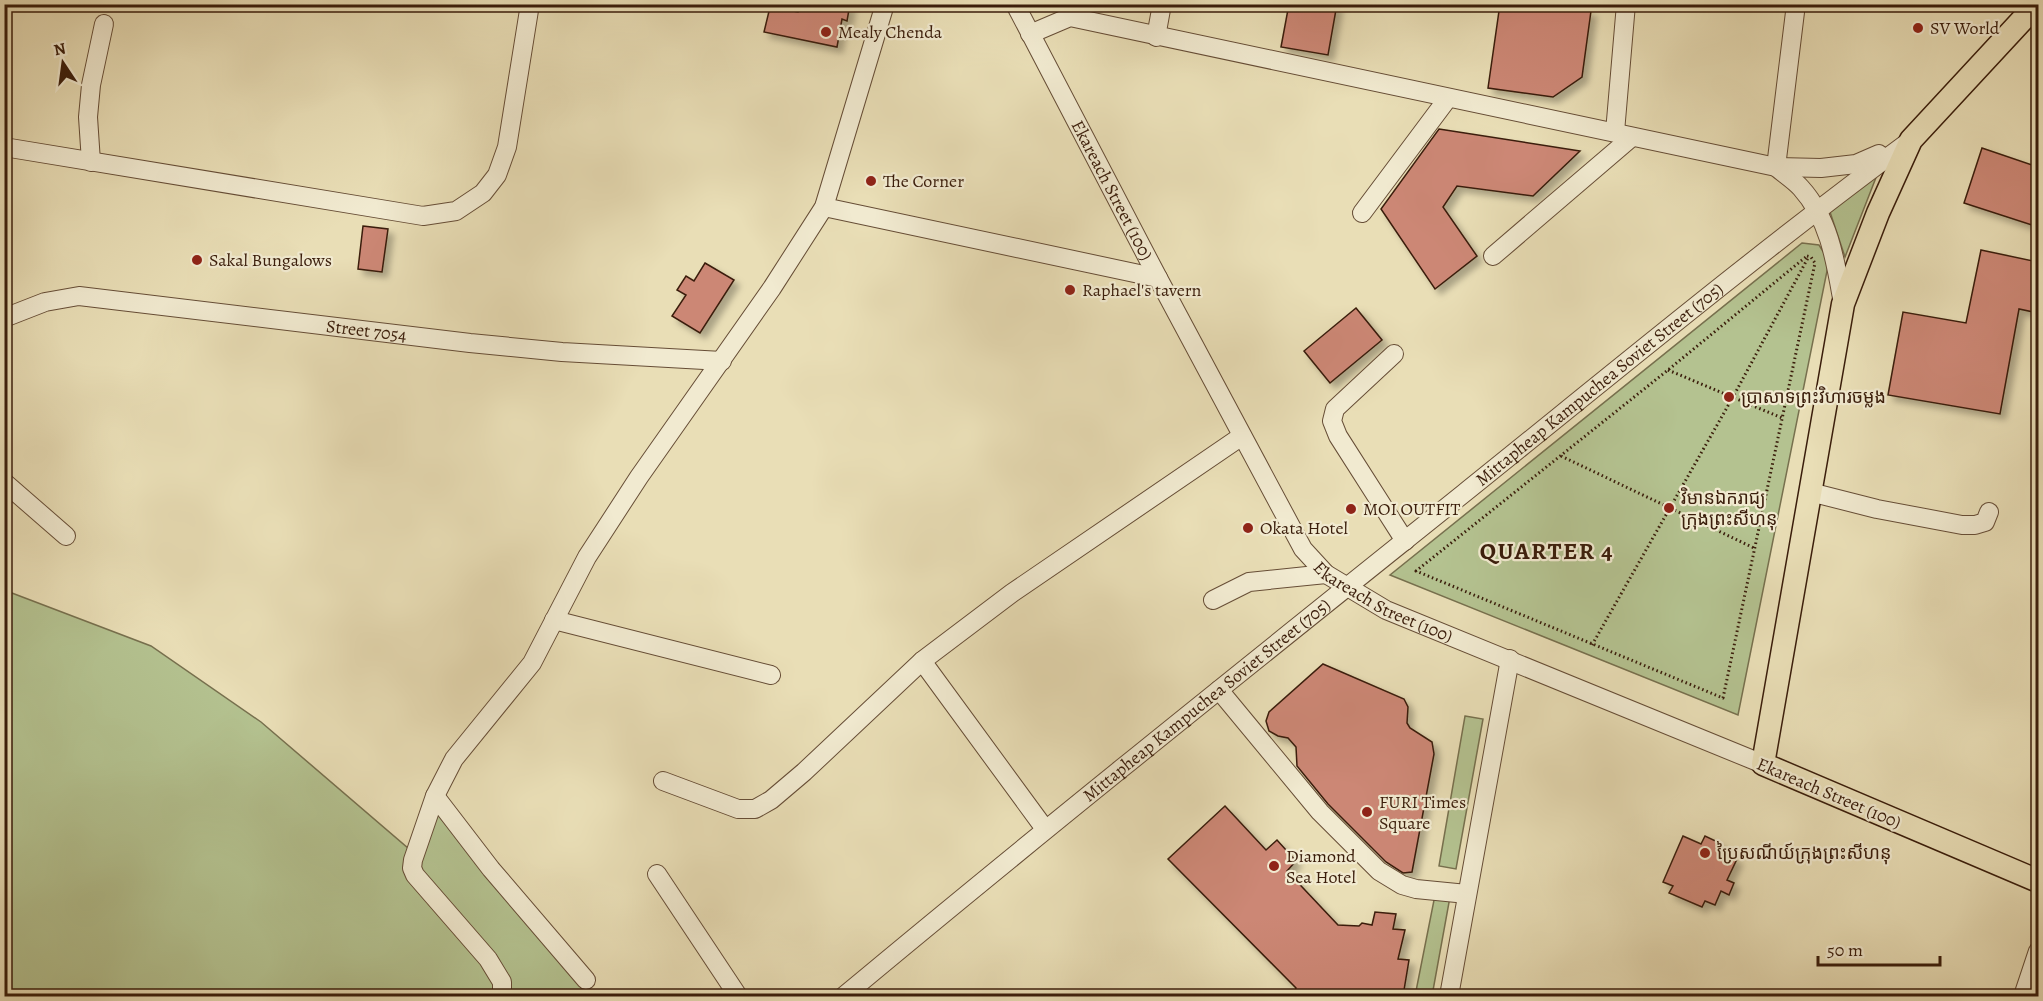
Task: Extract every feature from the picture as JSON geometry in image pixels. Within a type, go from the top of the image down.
[{"type":"main road","name":"Mittapheap Kampuchea Soviet Street (705)","points":[[1763,764],[1844,304],[1878,213],[1911,140],[2037,4]]},
{"type":"main road","name":"Ekareach Street (100)","points":[[1763,764],[2038,881]]},
{"type":"street","points":[[4,147],[423,216],[456,211],[483,193],[497,175],[507,147],[530,4]]},
{"type":"street","points":[[502,996],[502,982],[488,959],[415,875],[412,868],[435,796],[454,759],[532,663],[593,547],[639,477],[722,361],[824,207],[885,4]]},
{"type":"street","name":"Ekareach Street (100)","points":[[1015,4],[1303,549],[1326,574],[1386,610],[1763,764]]},
{"type":"street","points":[[1156,37],[1162,4]]},
{"type":"street","points":[[1493,256],[1623,134],[1626,4]]},
{"type":"street","points":[[1776,167],[1796,4]]},
{"type":"street","points":[[1030,34],[1070,17],[1776,167],[1821,168],[1856,164],[1911,140]]},
{"type":"street","points":[[91,162],[88,117],[90,85],[104,24]]},
{"type":"street","points":[[1362,213],[1449,98]]},
{"type":"street","name":"Mittapheap Kampuchea Soviet Street (705)","points":[[844,996],[1045,829],[1815,210],[1911,140]]},
{"type":"street","points":[[1776,167],[1802,189],[1815,210],[1833,247],[1844,304]]},
{"type":"street","points":[[824,207],[1158,278]]},
{"type":"street","name":"Street 7054","points":[[7,316],[45,302],[80,296],[470,343],[562,352],[722,361]]},
{"type":"street","points":[[1394,354],[1335,409],[1332,421],[1338,436],[1405,541]]},
{"type":"street","points":[[663,781],[738,809],[755,809],[771,800],[922,661],[1012,593],[1242,436]]},
{"type":"street","points":[[4,482],[66,537]]},
{"type":"street","points":[[1810,492],[1962,525],[1984,522],[1989,512]]},
{"type":"street","points":[[1213,600],[1249,582],[1326,574]]},
{"type":"street","points":[[554,620],[771,675]]},
{"type":"street","points":[[1449,996],[1510,659]]},
{"type":"street","points":[[922,661],[1045,829]]},
{"type":"street","points":[[1219,690],[1320,812],[1379,872],[1402,885],[1416,889],[1467,894]]},
{"type":"street","points":[[435,796],[491,869],[586,980]]},
{"type":"street","points":[[657,874],[738,996]]},
{"type":"street","points":[[2023,996],[2038,951]]},
{"type":"path","points":[[1809,256],[1815,263],[1723,698],[1416,571],[1668,370],[1809,256]]},
{"type":"path","points":[[1592,645],[1809,256]]},
{"type":"path","points":[[1668,370],[1782,418]]},
{"type":"path","points":[[1560,456],[1754,548]]},
{"type":"green space","points":[[1877,175],[1845,257],[1830,212]]},
{"type":"green space","points":[[1802,243],[1819,245],[1829,261],[1738,715],[1390,575]]},
{"type":"green space","points":[[4,590],[151,646],[261,722],[408,848],[430,805],[508,901],[597,996],[5,996]]},
{"type":"green space","points":[[1465,716],[1483,719],[1456,869],[1439,866]]},
{"type":"green space","points":[[1435,895],[1450,897],[1432,996],[1415,996]]},
{"type":"building","points":[[800,4],[850,4],[847,21],[842,19],[837,47],[764,32],[770,7],[798,12]]},
{"type":"building","points":[[1289,4],[1337,4],[1328,55],[1281,47]]},
{"type":"building","points":[[1500,4],[1546,4],[1591,11],[1582,77],[1553,97],[1488,88]]},
{"type":"building","points":[[1439,129],[1580,151],[1533,196],[1457,186],[1443,207],[1477,256],[1435,289],[1381,209]]},
{"type":"building","points":[[1982,148],[2038,167],[2038,227],[1964,203]]},
{"type":"building","points":[[363,226],[388,229],[382,272],[358,269]]},
{"type":"building","points":[[1981,250],[2038,262],[2038,313],[2019,309],[2000,414],[1888,395],[1903,312],[1966,323]]},
{"type":"building","points":[[705,263],[734,280],[700,333],[672,316],[686,295],[677,290],[686,276],[694,281]]},
{"type":"building","points":[[1356,308],[1382,340],[1330,383],[1304,351]]},
{"type":"building","points":[[1323,664],[1404,699],[1408,707],[1407,723],[1410,728],[1432,742],[1434,754],[1412,872],[1403,873],[1386,862],[1328,804],[1297,766],[1296,747],[1288,738],[1269,731],[1266,721],[1269,712]]},
{"type":"building","points":[[1225,806],[1266,850],[1277,840],[1296,861],[1287,871],[1338,925],[1359,926],[1362,923],[1372,925],[1375,912],[1396,914],[1393,929],[1405,930],[1398,959],[1409,960],[1403,996],[1294,996],[1296,988],[1168,859]]},
{"type":"building","points":[[1683,836],[1701,844],[1705,836],[1722,844],[1719,851],[1737,859],[1727,880],[1734,883],[1729,895],[1721,891],[1715,905],[1705,901],[1702,907],[1669,893],[1673,886],[1663,882]]},
{"type":"place","name":"SV World","points":[[1918,28]]},
{"type":"place","name":"Mealy Chenda","points":[[826,32]]},
{"type":"place","name":"The Corner","points":[[871,181]]},
{"type":"place","name":"Sakal Bungalows","points":[[197,260]]},
{"type":"place","name":"Raphael's tavern","points":[[1070,290]]},
{"type":"place","name":"ប្រាសាទព្រះវិហារចម្លង","points":[[1729,397]]},
{"type":"place","name":"វិមានឯករាជ្យ ក្រុងព្រះសីហនុ","points":[[1669,508]]},
{"type":"place","name":"MOI OUTFIT","points":[[1351,509]]},
{"type":"place","name":"Okata Hotel","points":[[1248,528]]},
{"type":"place","name":"FURI Times Square","points":[[1367,812]]},
{"type":"place","name":"ប្រៃសណីយ៍ក្រុងព្រះសីហនុ","points":[[1705,853]]},
{"type":"place","name":"Diamond Sea Hotel","points":[[1274,866]]},
{"type":"district","name":"QUARTER 4","points":[[1547,551]]}]
